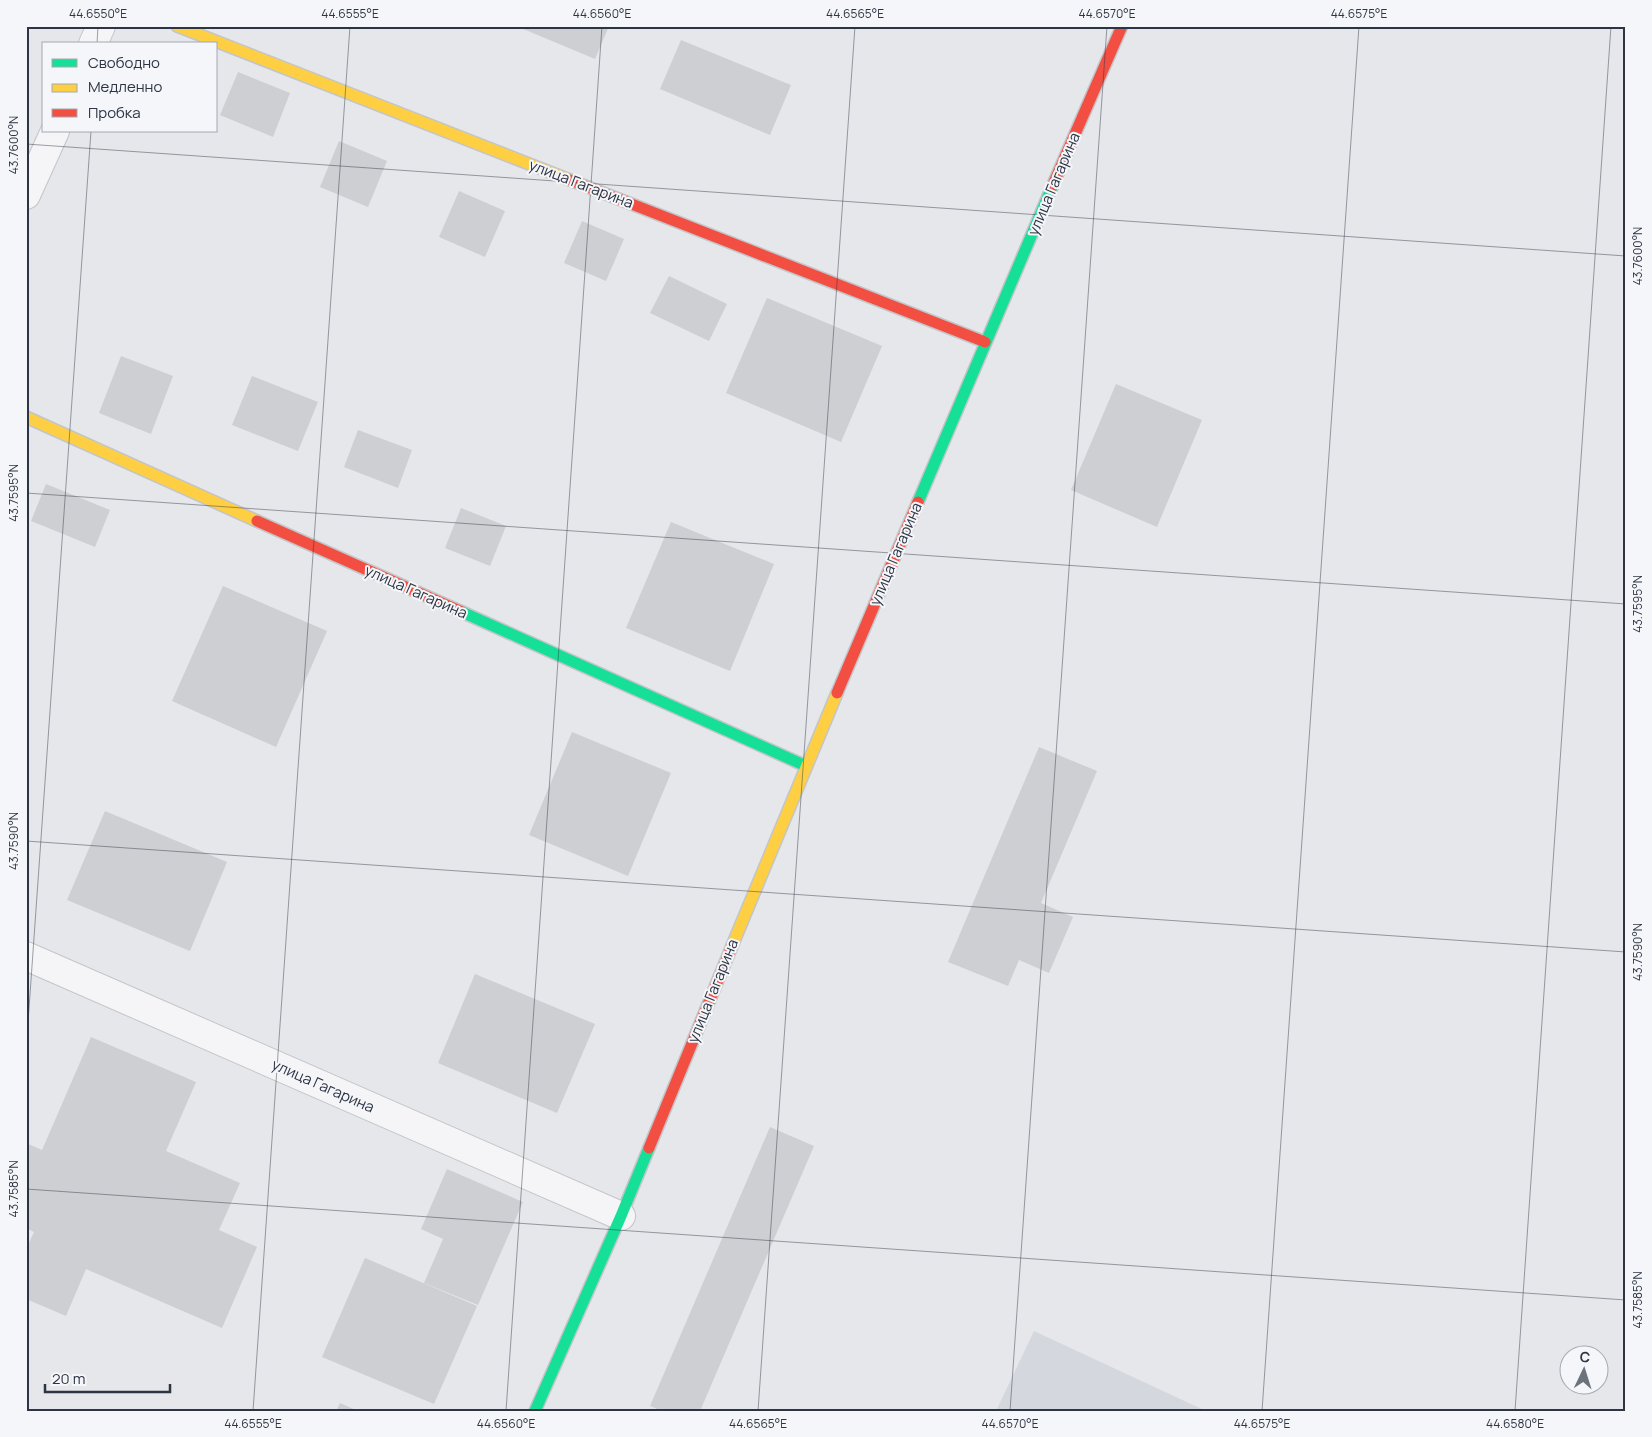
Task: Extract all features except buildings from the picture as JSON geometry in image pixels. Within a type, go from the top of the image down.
[{"type":"street","points":[[94,42],[101,26]]},
{"type":"street","name":"улица Гагарина","points":[[177,26],[986,342]]},
{"type":"street","name":"улица Гагарина","points":[[535,1411],[621,1216],[806,766],[1122,26]]},
{"type":"street","points":[[26,195],[55,132]]},
{"type":"street","name":"улица Гагарина","points":[[26,417],[806,766]]},
{"type":"street","name":"улица Гагарина","points":[[26,956],[621,1216]]},
{"type":"shaded area","points":[[1034,1331],[1206,1411],[996,1411]]},
{"type":"traffic: fast","points":[[918,502],[1052,187]]},
{"type":"traffic: fast","points":[[462,612],[806,766]]},
{"type":"traffic: fast","points":[[535,1411],[649,1148]]},
{"type":"traffic: slow","points":[[177,26],[218,42]]},
{"type":"traffic: slow","points":[[218,42],[570,180]]},
{"type":"traffic: slow","points":[[26,417],[257,521]]},
{"type":"traffic: slow","points":[[732,946],[837,693]]},
{"type":"traffic: jam","points":[[1052,187],[1122,26]]},
{"type":"traffic: jam","points":[[570,180],[985,342]]},
{"type":"traffic: jam","points":[[837,693],[918,502]]},
{"type":"traffic: jam","points":[[257,521],[462,612]]},
{"type":"traffic: jam","points":[[649,1148],[732,946]]}]
